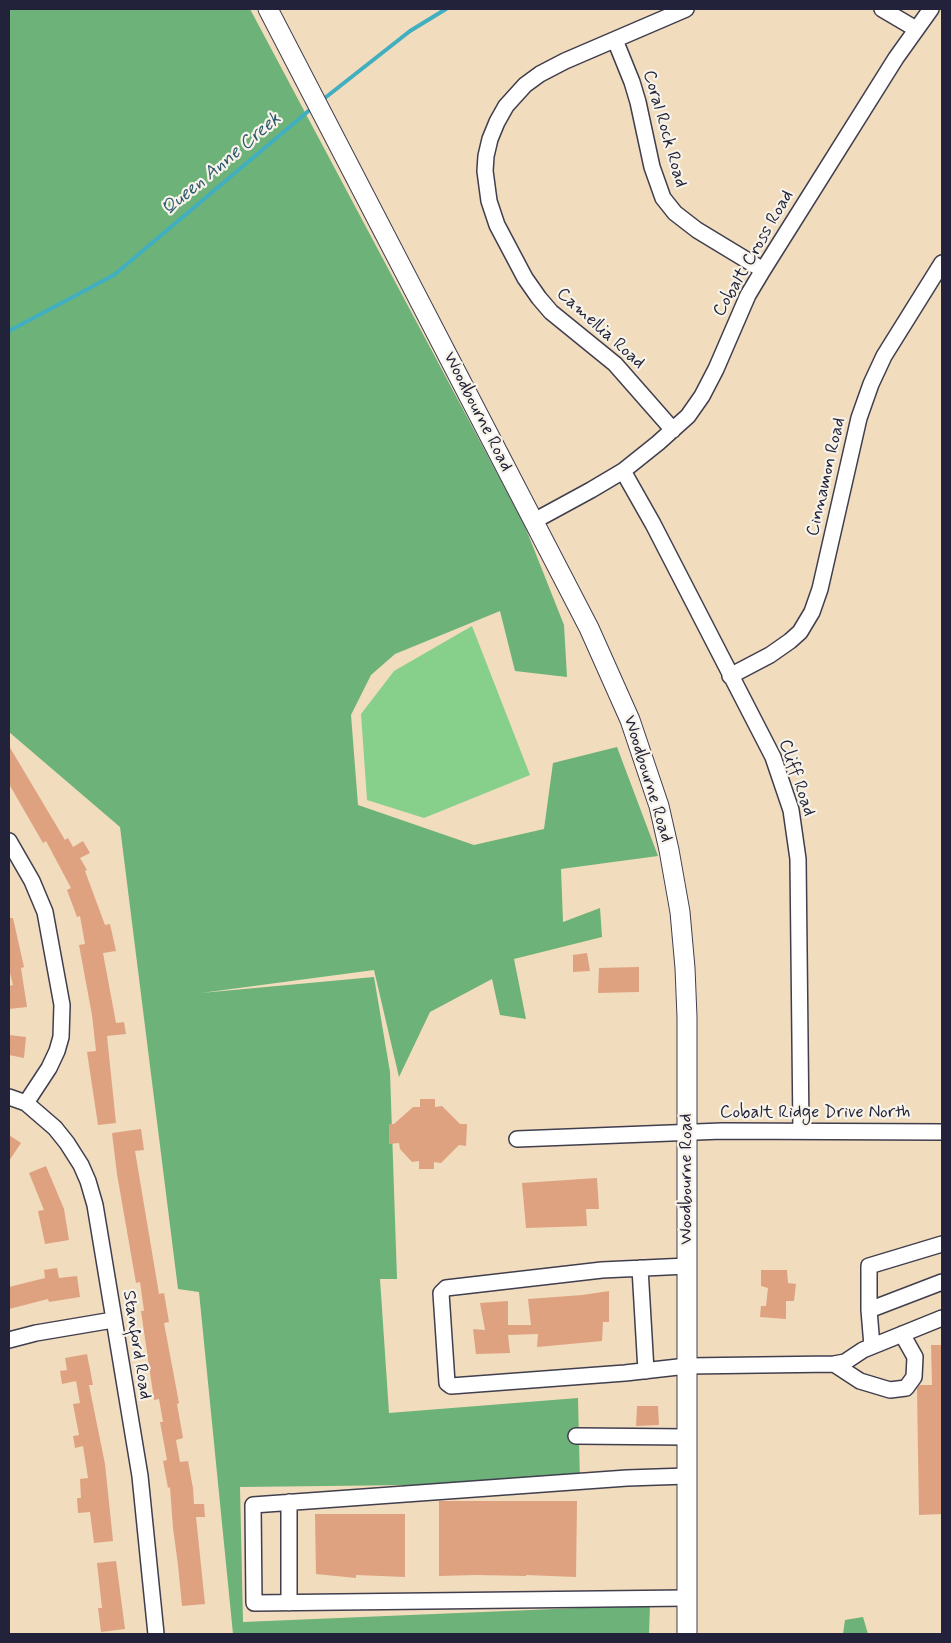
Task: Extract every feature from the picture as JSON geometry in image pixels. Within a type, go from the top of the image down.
[{"type":"main road","name":"Woodbourne Road","points":[[268,9],[534,521],[608,668],[633,727],[659,806],[680,912],[685,968],[688,1132],[687,1634]]},
{"type":"street","name":"Camellia Road","points":[[673,430],[615,364],[551,312],[525,278],[497,225],[489,201],[486,183],[486,156],[497,122],[513,97],[540,74],[564,61],[686,9]]},
{"type":"street","points":[[882,9],[916,29]]},
{"type":"street","name":"Cobalt Cross Road","points":[[534,521],[623,471],[688,416],[702,396],[716,369],[744,303],[762,270],[916,29],[931,9]]},
{"type":"street","name":"Coral Rock Road","points":[[614,40],[634,89],[652,167],[663,198],[675,213],[698,230],[762,270]]},
{"type":"street","name":"Cinnamon Road","points":[[730,676],[770,655],[790,641],[800,632],[812,612],[820,589],[859,418],[871,384],[884,356],[942,263]]},
{"type":"street","name":"Cliff Road","points":[[623,471],[653,524],[772,757],[789,804],[796,836],[798,859],[801,1131]]},
{"type":"street","points":[[9,841],[32,881],[45,912],[62,1005],[61,1037],[57,1051],[49,1068],[26,1103]]},
{"type":"street","name":"Stanford Road","points":[[9,1097],[26,1103],[55,1128],[68,1143],[88,1181],[95,1205],[140,1476],[156,1634]]},
{"type":"street","name":"Cobalt Ridge Drive North","points":[[517,1138],[688,1132],[942,1132]]},
{"type":"street","points":[[872,1346],[869,1310],[869,1266],[942,1244]]},
{"type":"street","points":[[687,1266],[602,1270],[446,1288],[441,1293],[447,1383],[451,1386],[646,1371],[687,1366],[834,1364],[845,1362],[872,1346],[942,1318]]},
{"type":"street","points":[[640,1268],[646,1371]]},
{"type":"street","points":[[869,1310],[942,1282]]},
{"type":"street","points":[[9,1340],[36,1333],[113,1320]]},
{"type":"street","points":[[834,1364],[860,1381],[890,1390],[906,1388],[914,1377],[915,1357],[902,1334]]},
{"type":"street","points":[[576,1436],[687,1437]]},
{"type":"street","points":[[687,1476],[253,1505],[254,1604],[687,1598]]},
{"type":"street","points":[[289,1502],[289,1603]]},
{"type":"green space","points":[[9,9],[250,9],[524,524],[564,625],[567,677],[515,671],[500,611],[395,654],[371,675],[351,715],[358,805],[474,845],[544,829],[553,763],[617,747],[658,856],[561,869],[563,922],[600,908],[602,937],[514,959],[526,1019],[500,1015],[492,979],[430,1012],[399,1077],[374,970],[201,993],[374,977],[390,1072],[397,1279],[380,1279],[389,1413],[578,1398],[580,1483],[240,1487],[243,1622],[650,1605],[649,1634],[233,1634],[199,1292],[178,1289],[120,827],[9,732]]},
{"type":"green space","points":[[472,626],[530,775],[424,818],[367,800],[361,714],[394,671]]},
{"type":"green space","points":[[863,1617],[868,1634],[843,1634],[845,1620]]},
{"type":"building","points":[[9,746],[65,840],[68,838],[73,847],[83,841],[90,853],[80,858],[87,870],[85,871],[105,925],[110,924],[116,951],[103,953],[116,1023],[124,1022],[126,1034],[107,1036],[116,1123],[98,1125],[87,1052],[96,1051],[92,1015],[79,945],[85,944],[80,916],[77,917],[67,890],[71,888],[46,841],[43,843],[9,784]]},
{"type":"building","points":[[9,918],[13,918],[24,967],[21,968],[27,1007],[9,1009],[9,986],[13,985],[9,969]]},
{"type":"building","points":[[587,953],[590,971],[573,972],[573,955]]},
{"type":"building","points":[[639,967],[639,992],[598,993],[599,968]]},
{"type":"building","points":[[9,1035],[26,1037],[24,1058],[9,1055]]},
{"type":"building","points":[[420,1099],[435,1099],[435,1107],[442,1106],[460,1124],[467,1124],[466,1146],[459,1145],[441,1163],[434,1162],[434,1169],[419,1169],[419,1161],[412,1162],[400,1149],[399,1143],[389,1144],[389,1124],[394,1124],[413,1107],[420,1107]]},
{"type":"building","points":[[141,1129],[144,1150],[135,1151],[159,1294],[164,1293],[169,1322],[164,1323],[179,1403],[177,1404],[183,1438],[176,1440],[180,1462],[188,1461],[194,1504],[204,1504],[205,1517],[196,1517],[205,1604],[182,1606],[170,1487],[168,1488],[163,1461],[167,1460],[160,1422],[163,1422],[159,1399],[154,1400],[141,1311],[144,1311],[140,1282],[136,1283],[117,1174],[112,1133]]},
{"type":"building","points":[[9,1135],[21,1143],[9,1161]]},
{"type":"building","points":[[46,1166],[64,1209],[69,1240],[45,1244],[38,1211],[44,1210],[29,1173]]},
{"type":"building","points":[[597,1178],[599,1209],[586,1209],[587,1226],[526,1228],[522,1183]]},
{"type":"building","points":[[57,1268],[59,1278],[77,1276],[80,1297],[49,1302],[48,1299],[9,1309],[9,1287],[45,1278],[44,1270]]},
{"type":"building","points":[[761,1270],[787,1270],[788,1283],[796,1284],[794,1301],[786,1301],[786,1319],[760,1317],[761,1306],[766,1306],[768,1288],[761,1286]]},
{"type":"building","points":[[609,1291],[609,1322],[603,1322],[602,1341],[537,1347],[538,1334],[508,1335],[510,1353],[476,1354],[473,1329],[485,1330],[480,1303],[508,1301],[508,1325],[531,1325],[528,1299]]},
{"type":"building","points":[[931,1345],[942,1345],[942,1514],[919,1515],[917,1388],[920,1385],[932,1385]]},
{"type":"building","points":[[87,1354],[93,1385],[89,1385],[105,1464],[113,1541],[94,1543],[90,1512],[78,1513],[77,1498],[81,1498],[80,1479],[88,1478],[83,1446],[75,1448],[73,1436],[79,1435],[73,1404],[80,1403],[76,1381],[62,1384],[60,1371],[67,1370],[65,1358]]},
{"type":"building","points":[[637,1406],[658,1406],[659,1425],[636,1426]]},
{"type":"building","points":[[439,1501],[577,1501],[576,1577],[526,1575],[439,1576]]},
{"type":"building","points":[[315,1514],[405,1514],[405,1577],[356,1575],[356,1578],[316,1574]]},
{"type":"building","points":[[116,1561],[125,1629],[101,1632],[98,1608],[102,1608],[97,1563]]},
{"type":"waterway","name":"Queen Anne Creek","points":[[321,101],[410,31],[446,9]]},
{"type":"waterway","name":"Queen Anne Creek","points":[[9,331],[114,275],[312,108]]}]
